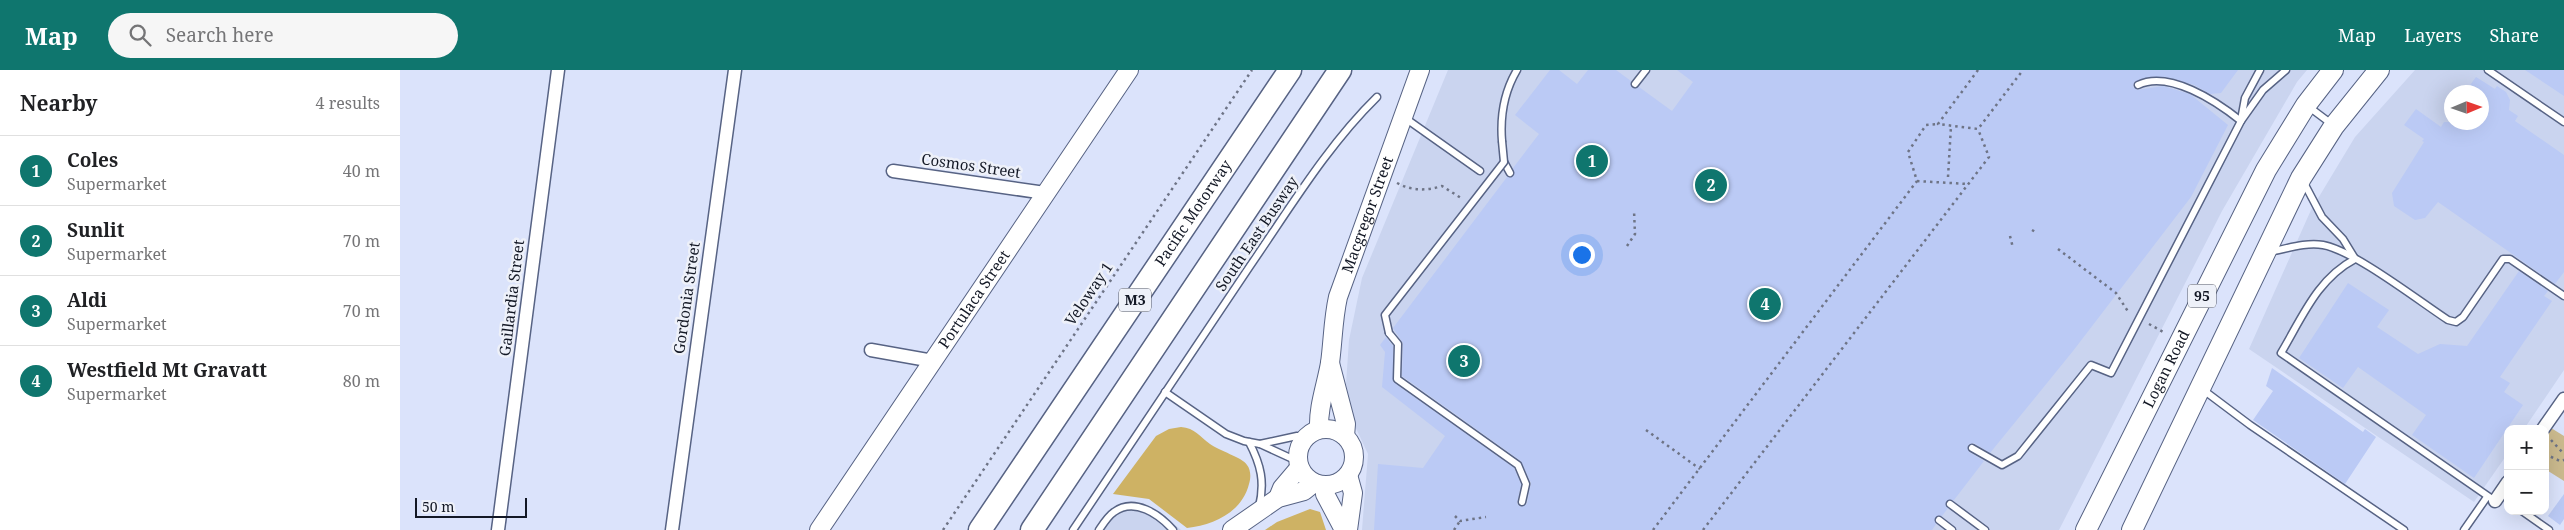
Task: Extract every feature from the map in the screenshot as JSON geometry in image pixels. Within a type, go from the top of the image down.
[{"type":"highway","name":"Pacific Motorway","points":[[980,530],[1290,70]]},
{"type":"highway","name":"M3","points":[[1032,530],[1340,70]]},
{"type":"main road","name":"Logan Road","points":[[2086,530],[2266,170],[2306,104],[2333,70]]},
{"type":"main road","name":"95","points":[[2132,530],[2301,178],[2334,126],[2379,70]]},
{"type":"street","name":"Gaillardia Street","points":[[498,530],[558,70]]},
{"type":"street","name":"Gordonia Street","points":[[672,530],[735,70]]},
{"type":"street","name":"Portulaca Street","points":[[819,530],[1128,70]]},
{"type":"street","name":"Macgregor Street","points":[[1312,433],[1318,416],[1330,362],[1332,331],[1338,297],[1420,70]]},
{"type":"street","name":"Cosmos Street","points":[[893,171],[1045,193]]},
{"type":"street","points":[[871,350],[933,361]]},
{"type":"street","name":"Macgregor Street","points":[[1330,362],[1346,424],[1345,436]]},
{"type":"street","points":[[2546,425],[2564,399]]},
{"type":"street","points":[[1232,530],[1278,498],[1304,491],[1319,484],[1341,481],[1348,475],[1352,468],[1354,450],[1345,436],[1337,431],[1312,433],[1297,452],[1298,464],[1303,474],[1319,484],[1344,530]]},
{"type":"street","points":[[1278,498],[1282,488],[1298,464]]},
{"type":"street","points":[[1348,475],[1353,493],[1348,530]]},
{"type":"street","points":[[2497,499],[2504,488]]},
{"type":"lane","points":[[1510,172],[1504,162],[1502,115],[1505,99],[1517,70]]},
{"type":"lane","points":[[1635,84],[1646,70]]},
{"type":"lane","points":[[2241,121],[2244,98],[2260,70]]},
{"type":"lane","points":[[1972,448],[2002,465],[2018,456],[2091,365],[2111,373],[2241,121],[2263,90],[2286,70]]},
{"type":"lane","points":[[2488,70],[2564,122]]},
{"type":"lane","points":[[2138,84],[2146,76],[2152,74]]},
{"type":"lane","points":[[2186,78],[2241,121]]},
{"type":"lane","name":"South East Busway","points":[[1073,530],[1332,148],[1358,115],[1377,97]]},
{"type":"lane","points":[[2306,104],[2334,126]]},
{"type":"lane","points":[[1404,117],[1480,171]]},
{"type":"lane","points":[[1504,162],[1385,315],[1389,333],[1398,344],[1398,378],[1518,465],[1526,484],[1522,502]]},
{"type":"lane","points":[[2301,178],[2322,217],[2342,239],[2355,258]]},
{"type":"lane","points":[[2264,253],[2305,244],[2322,244],[2334,248],[2355,258],[2448,320],[2456,322],[2463,317],[2503,258],[2510,259],[2564,296]]},
{"type":"lane","points":[[2355,258],[2333,273],[2319,287],[2281,354],[2497,499],[2464,530]]},
{"type":"lane","points":[[2200,387],[2404,530]]},
{"type":"lane","points":[[1165,392],[1213,426],[1249,442],[1260,444],[1298,464]]},
{"type":"lane","points":[[1260,444],[1312,433]]},
{"type":"lane","points":[[1249,442],[1260,465],[1263,480],[1258,511]]},
{"type":"lane","points":[[1950,504],[1985,530]]},
{"type":"lane","points":[[1099,530],[1116,510],[1131,506],[1153,512],[1172,530]]},
{"type":"lane","points":[[2530,515],[2549,530]]},
{"type":"lane","points":[[1939,520],[1952,530]]},
{"type":"path","name":"Veloway 1","points":[[943,530],[1252,70]]},
{"type":"path","points":[[1938,124],[1978,70]]},
{"type":"path","points":[[1978,129],[2024,70]]},
{"type":"path","points":[[1917,181],[1908,152],[1926,124],[1978,129]]},
{"type":"path","points":[[1948,177],[1951,126]]},
{"type":"path","points":[[1703,530],[1989,157],[1978,129]]},
{"type":"path","points":[[1383,175],[1405,188],[1426,191],[1442,186],[1460,198]]},
{"type":"path","points":[[1917,181],[1968,184]]},
{"type":"path","points":[[1653,530],[1917,181]]},
{"type":"path","points":[[1627,246],[1636,234],[1634,210]]},
{"type":"path","points":[[2032,230],[2037,233]]},
{"type":"path","points":[[2010,236],[2014,248]]},
{"type":"path","points":[[2058,249],[2116,293],[2130,314]]},
{"type":"path","points":[[2144,321],[2165,333]]},
{"type":"path","points":[[1646,430],[1700,469]]},
{"type":"path","points":[[2549,438],[2564,454]]},
{"type":"path","points":[[2549,456],[2560,461],[2564,460]]},
{"type":"path","points":[[1455,516],[1460,521]]},
{"type":"path","points":[[1454,530],[1460,521],[1486,517]]},
{"type":"shaded area","points":[[1448,70],[2307,70],[2297,82],[2222,211],[2059,530],[1362,530],[1368,454],[1354,424],[1346,384],[1349,340],[1362,278]]},
{"type":"shaded area","points":[[2415,70],[2564,70],[2564,370],[2527,425],[2504,425],[2504,459],[2474,502],[2249,349],[2311,210],[2355,137]]},
{"type":"shaded area","points":[[1181,427],[1194,431],[1214,447],[1240,459],[1247,465],[1250,474],[1250,482],[1245,494],[1240,502],[1226,515],[1207,524],[1187,528],[1149,499],[1113,494],[1156,436],[1169,429]]},
{"type":"shaded area","points":[[2551,428],[2564,436],[2564,481],[2549,472],[2549,431]]},
{"type":"shaded area","points":[[1135,502],[1158,511],[1181,530],[1094,530],[1116,506]]},
{"type":"shaded area","points":[[1310,509],[1320,512],[1326,530],[1265,530],[1277,522]]},
{"type":"building","points":[[1550,70],[1559,70],[1577,84],[1588,70],[1616,70],[1631,81],[1632,88],[1639,87],[1672,111],[1693,82],[1677,70],[2238,70],[2221,93],[2210,94],[2194,85],[2165,77],[2149,77],[2134,82],[2133,87],[2137,90],[2163,86],[2190,94],[2228,125],[2191,197],[2073,351],[1990,453],[1974,443],[1968,445],[1969,452],[1984,461],[1954,500],[1946,501],[1948,508],[1942,516],[1935,517],[1936,524],[1932,530],[1374,530],[1378,464],[1423,468],[1445,436],[1382,387],[1385,352],[1380,345],[1386,337],[1393,346],[1393,382],[1514,468],[1521,484],[1517,504],[1521,507],[1527,504],[1531,483],[1521,461],[1402,376],[1403,343],[1393,328],[1507,177],[1514,176],[1513,168],[1539,134],[1515,115]]},
{"type":"building","points":[[2525,70],[2564,70],[2564,96]]},
{"type":"building","points":[[2476,77],[2489,85],[2470,85]]},
{"type":"building","points":[[2489,85],[2495,89],[2497,86],[2506,92],[2510,100],[2509,110],[2518,116],[2515,121],[2564,155],[2564,272],[2555,284],[2438,202],[2425,218],[2415,220],[2394,206],[2392,193],[2424,142],[2422,141],[2424,139],[2404,125],[2416,109],[2441,127],[2444,122],[2444,130],[2489,130]]},
{"type":"building","points":[[2519,271],[2548,291],[2544,296],[2552,301],[2500,377],[2510,383],[2504,392],[2523,405],[2510,425],[2504,425],[2504,433],[2474,478],[2412,435],[2426,415],[2358,367],[2343,388],[2299,358],[2348,283],[2389,310],[2377,327],[2418,354],[2440,344],[2467,346]]},
{"type":"building","points":[[2272,368],[2363,432],[2365,429],[2376,437],[2345,484],[2253,420],[2273,391],[2266,386]]},
{"type":"building","points":[[2564,494],[2564,519],[2560,525],[2548,516]]},
{"type":"place","name":"Coles","points":[[1592,161]]},
{"type":"place","name":"Sunlit","points":[[1711,185]]},
{"type":"place","name":"Westfield Mt Gravatt","points":[[1765,304]]},
{"type":"place","name":"Aldi","points":[[1464,361]]}]
